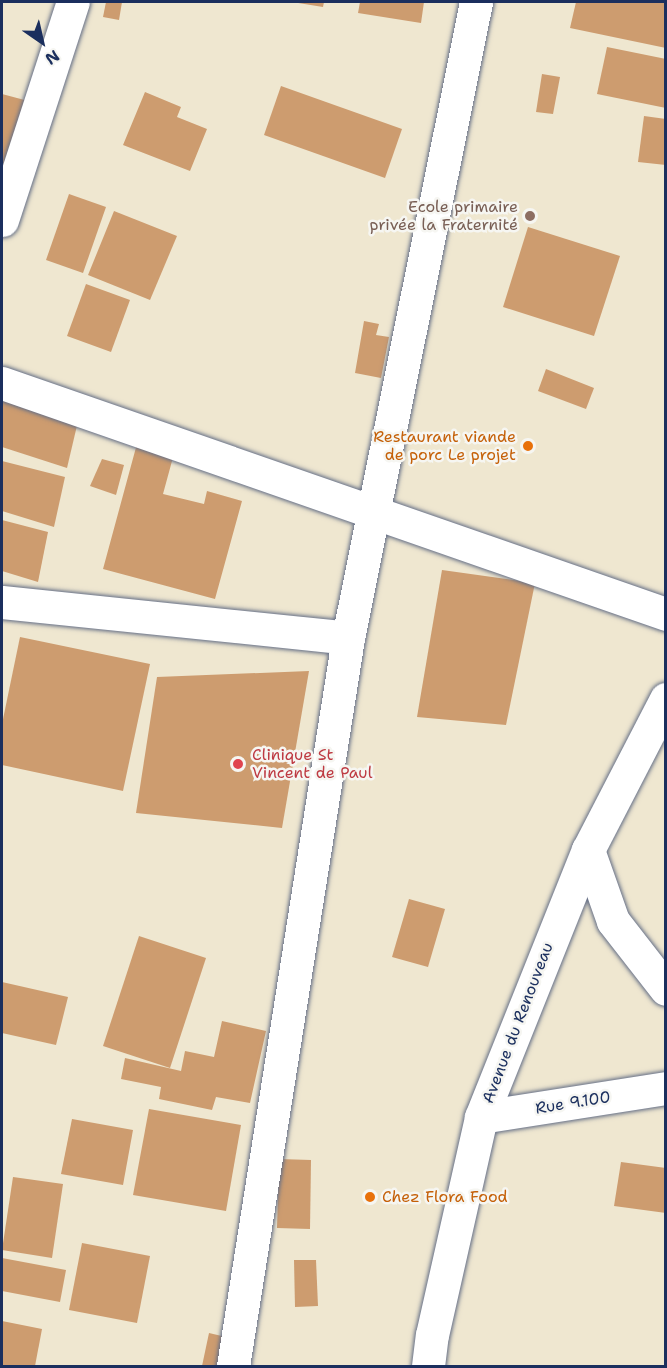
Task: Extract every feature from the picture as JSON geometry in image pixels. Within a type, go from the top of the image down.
[{"type":"street","points":[[2,220],[73,2]]},
{"type":"street","points":[[232,1366],[348,638],[376,516],[477,2]]},
{"type":"street","points":[[2,383],[376,516],[666,614]]},
{"type":"street","points":[[2,602],[348,638]]},
{"type":"street","name":"Avenue du Renouveau","points":[[428,1366],[432,1335],[481,1117],[588,850],[666,699]]},
{"type":"street","points":[[588,850],[613,921],[666,989]]},
{"type":"street","name":"Rue 9.100","points":[[481,1117],[666,1088]]},
{"type":"building","points":[[106,2],[122,2],[119,20],[103,17]]},
{"type":"building","points":[[292,2],[324,2],[323,7]]},
{"type":"building","points":[[360,2],[424,2],[421,23],[358,13]]},
{"type":"building","points":[[576,2],[666,2],[666,48],[570,28]]},
{"type":"building","points":[[607,47],[666,59],[666,108],[597,94]]},
{"type":"building","points":[[542,74],[560,77],[553,114],[536,112]]},
{"type":"building","points":[[281,86],[402,129],[385,178],[264,135]]},
{"type":"building","points":[[145,92],[181,107],[177,117],[207,129],[190,171],[123,145]]},
{"type":"building","points":[[2,94],[47,106],[2,216]]},
{"type":"building","points":[[644,116],[666,119],[666,165],[638,162]]},
{"type":"building","points":[[69,194],[106,207],[83,273],[46,260]]},
{"type":"building","points":[[114,211],[177,236],[150,300],[88,275]]},
{"type":"building","points":[[528,227],[620,256],[594,336],[503,307]]},
{"type":"building","points":[[86,284],[130,300],[111,352],[67,336]]},
{"type":"building","points":[[364,321],[379,324],[376,335],[389,337],[381,378],[355,373]]},
{"type":"building","points":[[546,369],[594,388],[586,409],[538,391]]},
{"type":"building","points":[[2,398],[79,417],[67,468],[2,447]]},
{"type":"building","points":[[138,440],[175,450],[163,494],[204,504],[207,491],[242,501],[215,599],[103,569]]},
{"type":"building","points":[[102,459],[124,465],[116,495],[90,486]]},
{"type":"building","points":[[2,461],[65,477],[54,527],[2,511]]},
{"type":"building","points":[[2,520],[48,532],[38,582],[2,571]]},
{"type":"building","points":[[442,570],[535,583],[506,725],[417,717]]},
{"type":"building","points":[[20,637],[150,664],[123,791],[2,765],[2,724]]},
{"type":"building","points":[[309,671],[282,828],[136,813],[157,677]]},
{"type":"building","points":[[409,899],[445,909],[428,967],[392,957]]},
{"type":"building","points":[[139,936],[206,958],[170,1068],[103,1046]]},
{"type":"building","points":[[2,982],[68,997],[56,1045],[2,1033]]},
{"type":"building","points":[[222,1021],[266,1031],[250,1103],[216,1097],[212,1110],[159,1099],[161,1087],[121,1079],[125,1058],[181,1071],[185,1051],[214,1057]]},
{"type":"building","points":[[149,1109],[241,1125],[226,1211],[133,1195]]},
{"type":"building","points":[[72,1119],[133,1130],[123,1185],[61,1174]]},
{"type":"building","points":[[279,1159],[311,1160],[310,1229],[277,1228]]},
{"type":"building","points":[[621,1162],[666,1168],[666,1213],[614,1206]]},
{"type":"building","points":[[13,1177],[63,1184],[52,1258],[2,1250]]},
{"type":"building","points":[[82,1243],[150,1256],[137,1323],[69,1310]]},
{"type":"building","points":[[2,1258],[66,1270],[60,1302],[2,1291]]},
{"type":"building","points":[[294,1260],[316,1260],[318,1306],[295,1307]]},
{"type":"building","points":[[2,1321],[42,1329],[35,1366],[2,1366]]},
{"type":"building","points":[[209,1333],[226,1337],[220,1366],[202,1366]]},
{"type":"place","name":"Ecole primaire privée la Fraternité","points":[[530,216]]},
{"type":"place","name":"Restaurant viande de porc Le projet","points":[[528,446]]},
{"type":"place","name":"Clinique St Vincent de Paul","points":[[238,764]]},
{"type":"place","name":"Chez Flora Food","points":[[370,1197]]}]
